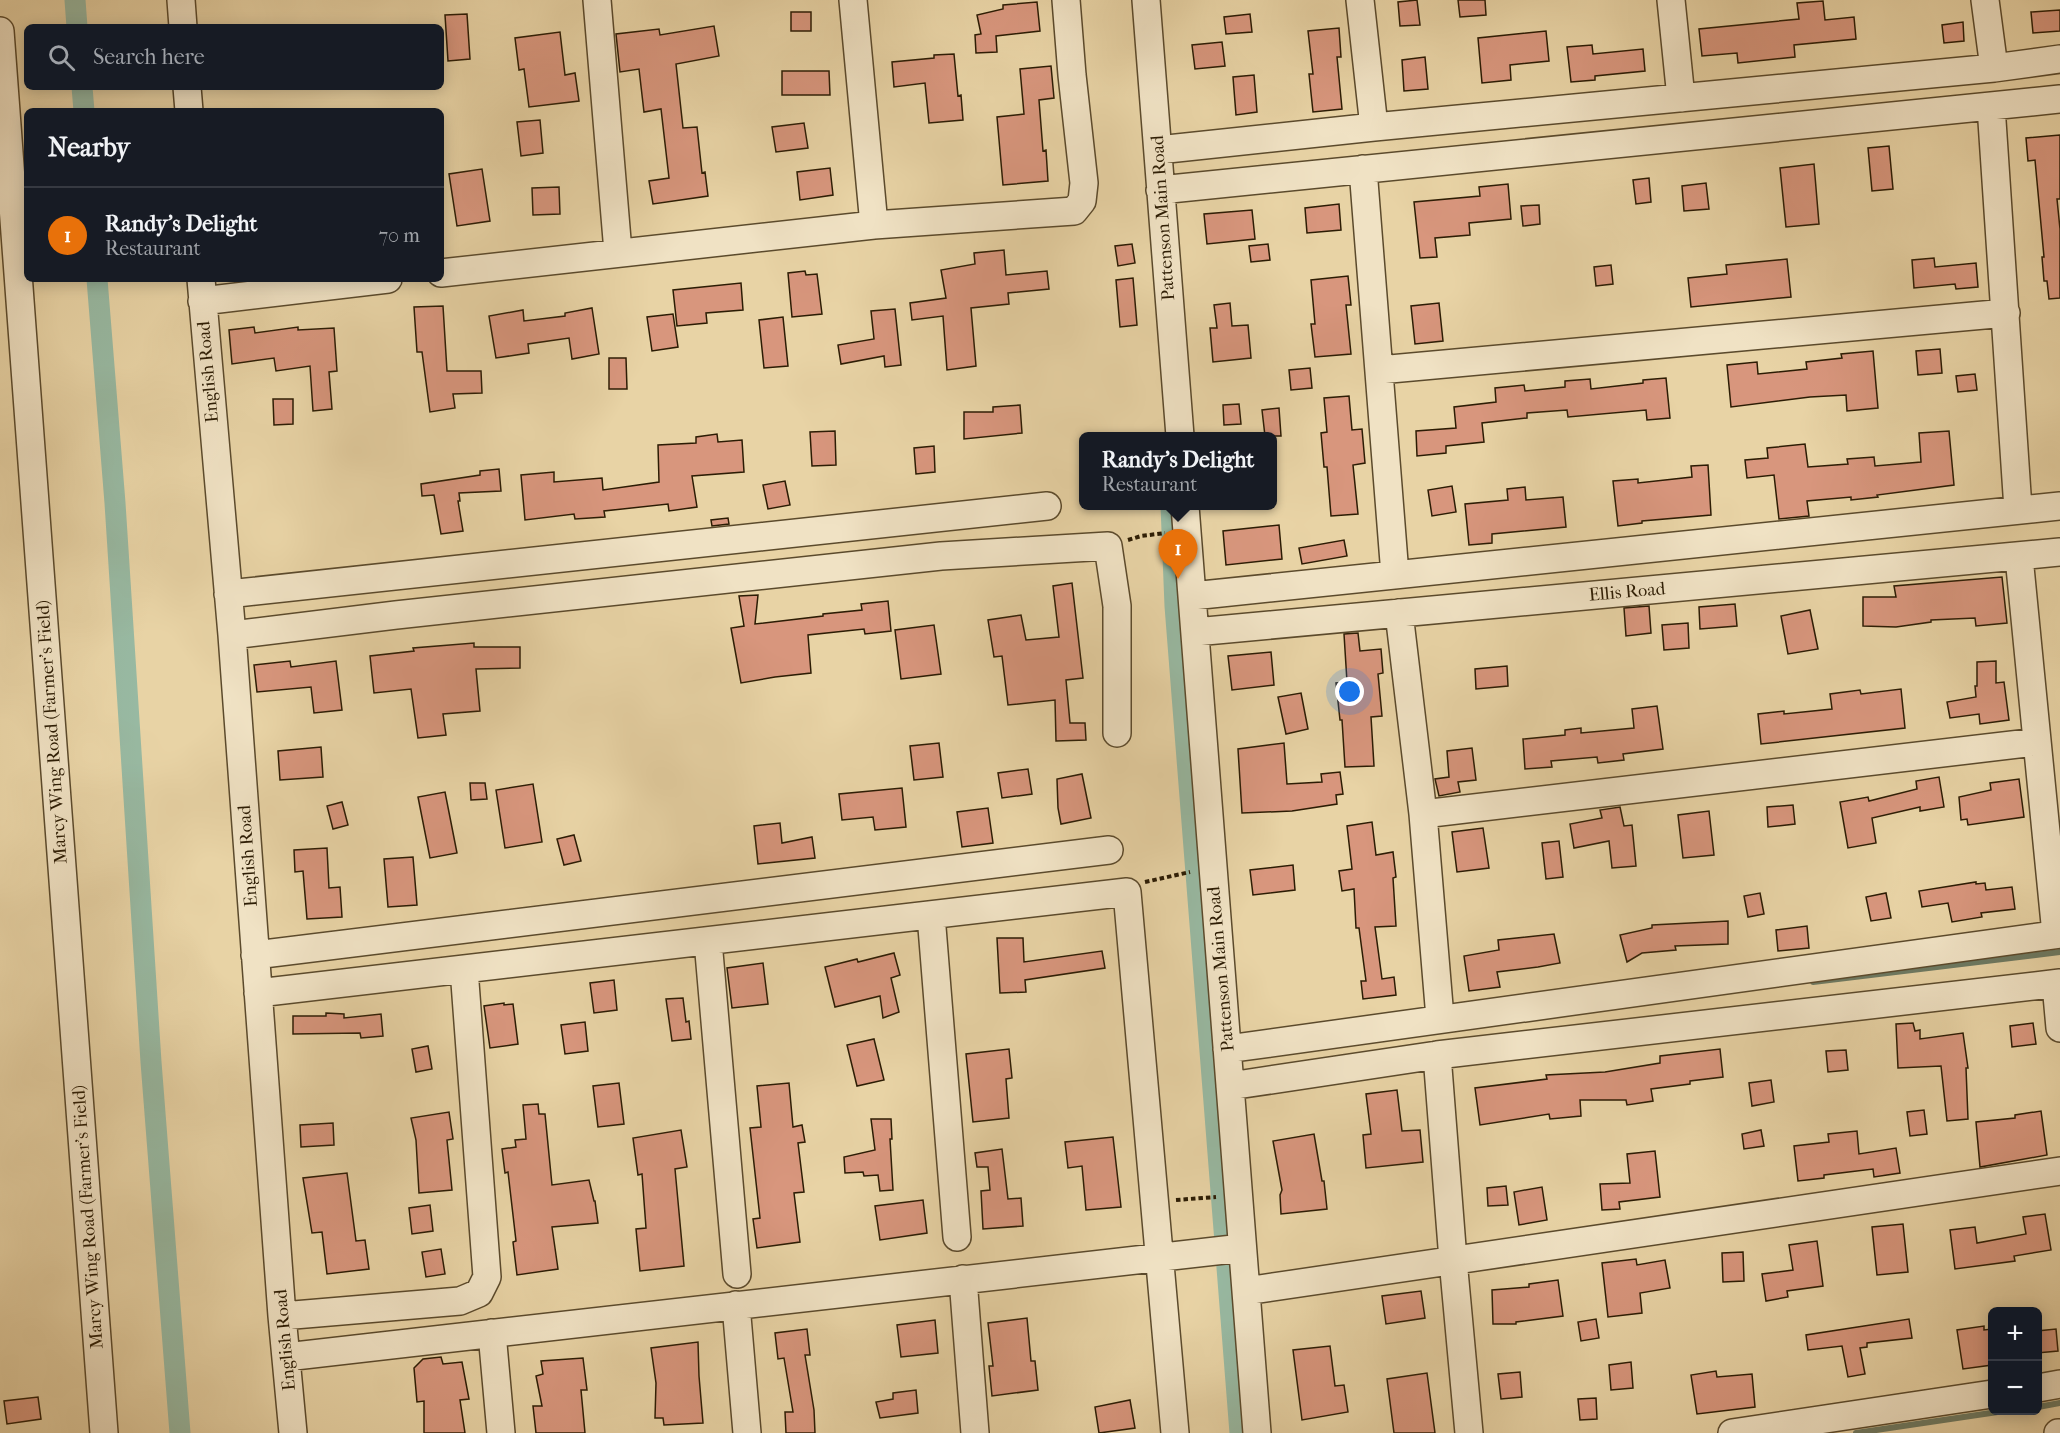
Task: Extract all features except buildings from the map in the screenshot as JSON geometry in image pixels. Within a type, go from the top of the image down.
[{"type":"street","points":[[181,0],[183,24]]},
{"type":"street","points":[[597,0],[618,252]]},
{"type":"street","points":[[853,0],[874,225]]},
{"type":"street","points":[[444,273],[874,225],[1074,211],[1082,201],[1084,183],[1071,75],[1066,0]]},
{"type":"street","name":"Pattenson Main Road","points":[[1146,0],[1179,432]]},
{"type":"street","points":[[1360,0],[1374,127]]},
{"type":"street","points":[[1671,0],[1681,98]]},
{"type":"street","points":[[1986,0],[1994,68]]},
{"type":"street","name":"Marcy Wing Road (Farmer's Field)","points":[[0,31],[104,1433]]},
{"type":"street","points":[[1159,167],[1374,127],[1994,68],[2060,59]]},
{"type":"street","points":[[187,90],[189,108]]},
{"type":"street","points":[[1159,167],[1364,169],[2060,99]]},
{"type":"street","points":[[1991,106],[2018,509]]},
{"type":"street","points":[[1364,169],[1395,575]]},
{"type":"street","points":[[201,290],[337,282]]},
{"type":"street","name":"English Road","points":[[201,290],[232,635],[282,1316],[293,1433]]},
{"type":"street","points":[[1379,370],[2006,313]]},
{"type":"street","points":[[228,594],[1047,506]]},
{"type":"street","points":[[1192,596],[2060,506]]},
{"type":"street","name":"Pattenson Main Road","points":[[1185,510],[1230,1086],[1237,1248],[1246,1292],[1257,1433]]},
{"type":"street","points":[[857,526],[862,565]]},
{"type":"street","points":[[232,635],[941,556],[1108,546],[1117,606],[1117,733]]},
{"type":"street","name":"Ellis Road","points":[[1195,632],[2060,552]]},
{"type":"street","points":[[1227,1049],[2058,934],[2036,742],[2019,557]]},
{"type":"street","points":[[1399,613],[1423,814],[1440,1018]]},
{"type":"street","points":[[1423,814],[2036,742]]},
{"type":"street","points":[[255,955],[1109,850]]},
{"type":"street","points":[[258,993],[1127,892],[1164,1256],[1175,1433]]},
{"type":"street","points":[[931,915],[957,1237]]},
{"type":"street","points":[[708,941],[737,1274]]},
{"type":"street","points":[[282,1316],[460,1301],[479,1293],[488,1277],[464,969]]},
{"type":"street","points":[[1230,1086],[1437,1056],[2058,983],[2060,1028]]},
{"type":"street","points":[[1437,1056],[1469,1433]]},
{"type":"street","points":[[1246,1292],[2060,1171]]},
{"type":"street","points":[[286,1357],[1237,1248]]},
{"type":"street","points":[[963,1279],[975,1433]]},
{"type":"street","points":[[736,1305],[747,1433]]},
{"type":"street","points":[[492,1333],[501,1433]]},
{"type":"street","points":[[2042,1387],[2060,1384]]},
{"type":"street","points":[[1732,1433],[1988,1395]]},
{"type":"path","points":[[1143,882],[1213,868]]},
{"type":"path","points":[[1172,1200],[1225,1196]]},
{"type":"waterway","points":[[75,0],[77,24]]},
{"type":"waterway","points":[[82,90],[84,108]]},
{"type":"waterway","points":[[97,282],[115,503],[151,1062],[180,1433]]},
{"type":"waterway","points":[[1171,510],[1175,606],[1240,1433]]},
{"type":"waterway","points":[[1813,982],[2060,952]]},
{"type":"waterway","points":[[2042,1406],[2060,1403]]},
{"type":"waterway","points":[[1856,1433],[1988,1413]]},
{"type":"place","name":"Randy's Delight","points":[[1178,579]]}]
